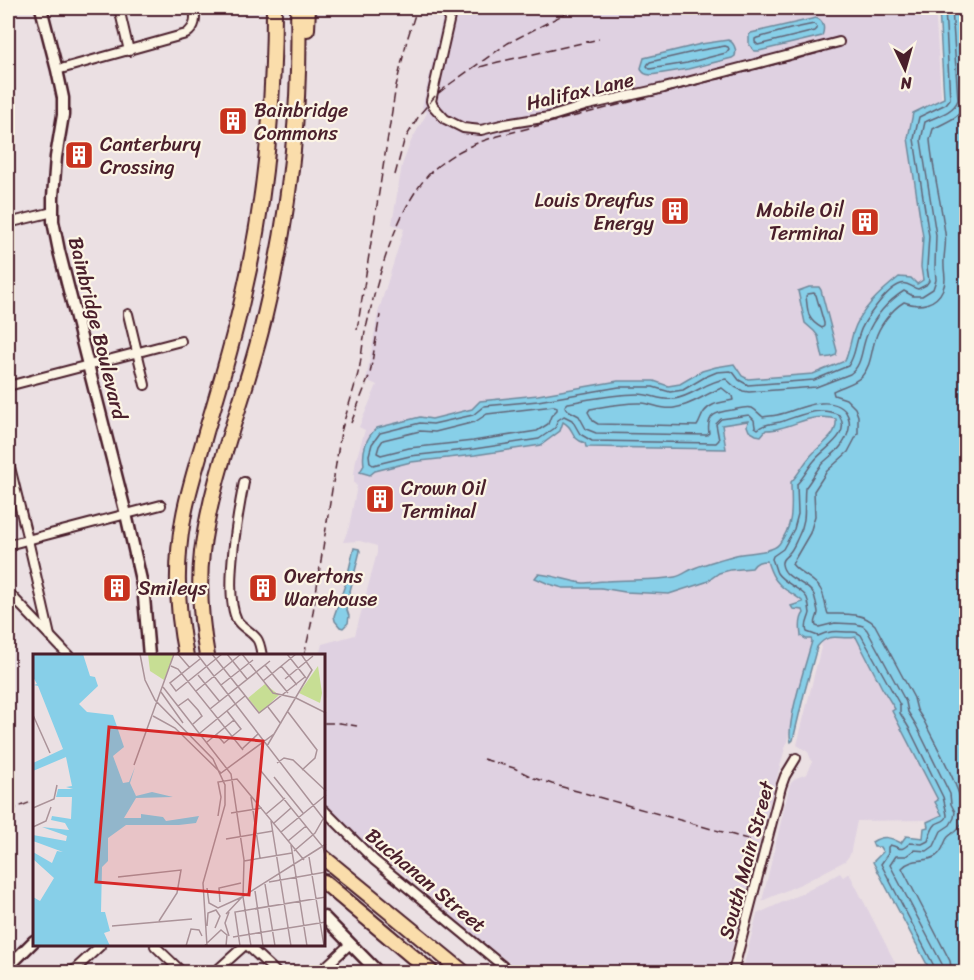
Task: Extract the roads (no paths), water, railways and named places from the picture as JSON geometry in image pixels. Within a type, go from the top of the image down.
[{"type":"highway","points":[[269,8],[274,51]]},
{"type":"highway","points":[[186,654],[178,589],[183,522],[195,467],[234,335],[251,261],[269,138],[274,8]]},
{"type":"highway","points":[[295,133],[299,54],[298,8]]},
{"type":"highway","points":[[207,654],[201,597],[202,552],[207,520],[254,360],[283,225],[302,85],[308,8]]},
{"type":"highway","points":[[326,860],[463,972]]},
{"type":"highway","points":[[326,884],[431,972]]},
{"type":"street","name":"Bainbridge Boulevard","points":[[41,8],[62,89],[63,115],[56,163],[53,221],[126,514],[144,597],[149,654]]},
{"type":"street","points":[[118,8],[129,51]]},
{"type":"street","points":[[57,70],[186,34],[195,23],[194,8]]},
{"type":"street","name":"Halifax Lane","points":[[452,8],[430,101],[445,119],[473,130],[549,117],[588,105],[664,88],[839,42]]},
{"type":"street","points":[[8,224],[54,212]]},
{"type":"street","points":[[128,314],[146,385]]},
{"type":"street","points":[[8,386],[181,341]]},
{"type":"street","points":[[8,459],[50,636]]},
{"type":"street","points":[[244,482],[234,537],[232,603],[237,621],[258,639],[262,654]]},
{"type":"street","points":[[8,545],[161,505]]},
{"type":"street","points":[[8,592],[67,654]]},
{"type":"street","name":"South Main Street","points":[[733,972],[781,787],[796,758]]},
{"type":"street","name":"Buchanan Street","points":[[326,812],[374,860],[510,972]]},
{"type":"street","points":[[326,919],[378,972]]},
{"type":"street","points":[[8,967],[33,942]]},
{"type":"street","points":[[320,972],[350,944]]},
{"type":"street","points":[[72,972],[98,947]]},
{"type":"street","points":[[157,947],[182,972]]},
{"type":"street","points":[[215,972],[244,947]]},
{"type":"street","points":[[248,947],[274,970]]},
{"type":"water","points":[[939,8],[966,8],[966,972],[931,972],[873,862],[883,852],[880,847],[874,847],[872,842],[890,838],[901,843],[906,836],[923,838],[924,828],[928,827],[927,822],[942,815],[935,802],[938,800],[892,711],[895,709],[856,637],[831,637],[817,647],[791,742],[791,722],[812,641],[801,636],[800,624],[803,610],[793,609],[791,606],[803,602],[779,584],[767,561],[758,562],[752,568],[719,573],[706,582],[669,594],[625,592],[601,588],[563,588],[535,578],[538,574],[583,583],[667,578],[679,576],[697,567],[736,555],[776,547],[788,529],[790,521],[791,482],[813,453],[831,436],[836,426],[836,419],[814,418],[766,430],[761,436],[749,431],[748,421],[722,425],[726,449],[586,447],[585,443],[577,439],[563,422],[560,431],[541,445],[411,462],[375,471],[370,475],[360,472],[364,465],[366,445],[377,428],[420,417],[432,419],[472,409],[480,401],[538,395],[618,381],[654,381],[668,386],[680,384],[702,371],[734,364],[742,376],[748,379],[813,374],[845,361],[860,317],[878,295],[899,277],[911,278],[917,284],[923,280],[921,267],[923,237],[908,138],[913,113],[944,98]]},
{"type":"water","points":[[816,18],[823,25],[822,36],[759,51],[754,51],[749,44],[751,33]]},
{"type":"water","points":[[728,40],[732,42],[735,49],[735,56],[732,58],[651,75],[645,74],[641,69],[644,58]]},
{"type":"water","points":[[809,287],[819,287],[821,290],[837,351],[836,355],[831,357],[823,358],[818,336],[805,323],[798,291]]},
{"type":"water","points":[[354,548],[360,551],[346,607],[349,616],[348,623],[343,628],[335,621],[334,616],[346,582]]},
{"type":"railway","points":[[357,330],[396,86],[417,8]]},
{"type":"railway","points":[[395,175],[404,141],[420,114],[436,95],[508,43],[576,8]]},
{"type":"railway","points":[[480,67],[599,39]]},
{"type":"railway","points":[[341,432],[356,382],[364,334],[383,264],[409,202],[433,170],[465,148],[492,138],[823,52]]},
{"type":"railway","points":[[351,423],[370,374],[380,315]]},
{"type":"railway","points":[[304,654],[342,425]]},
{"type":"railway","points":[[326,723],[357,726]]},
{"type":"railway","points":[[483,759],[514,768],[552,784],[751,840]]},
{"type":"railway","points":[[8,811],[33,801]]},
{"type":"place","name":"Bainbridge Commons","points":[[233,121]]},
{"type":"place","name":"Canterbury Crossing","points":[[79,155]]},
{"type":"place","name":"Louis Dreyfus Energy","points":[[675,211]]},
{"type":"place","name":"Mobile Oil Terminal","points":[[865,222]]},
{"type":"place","name":"Crown Oil Terminal","points":[[380,499]]},
{"type":"place","name":"Smileys","points":[[117,588]]},
{"type":"place","name":"Overtons Warehouse","points":[[263,588]]}]
